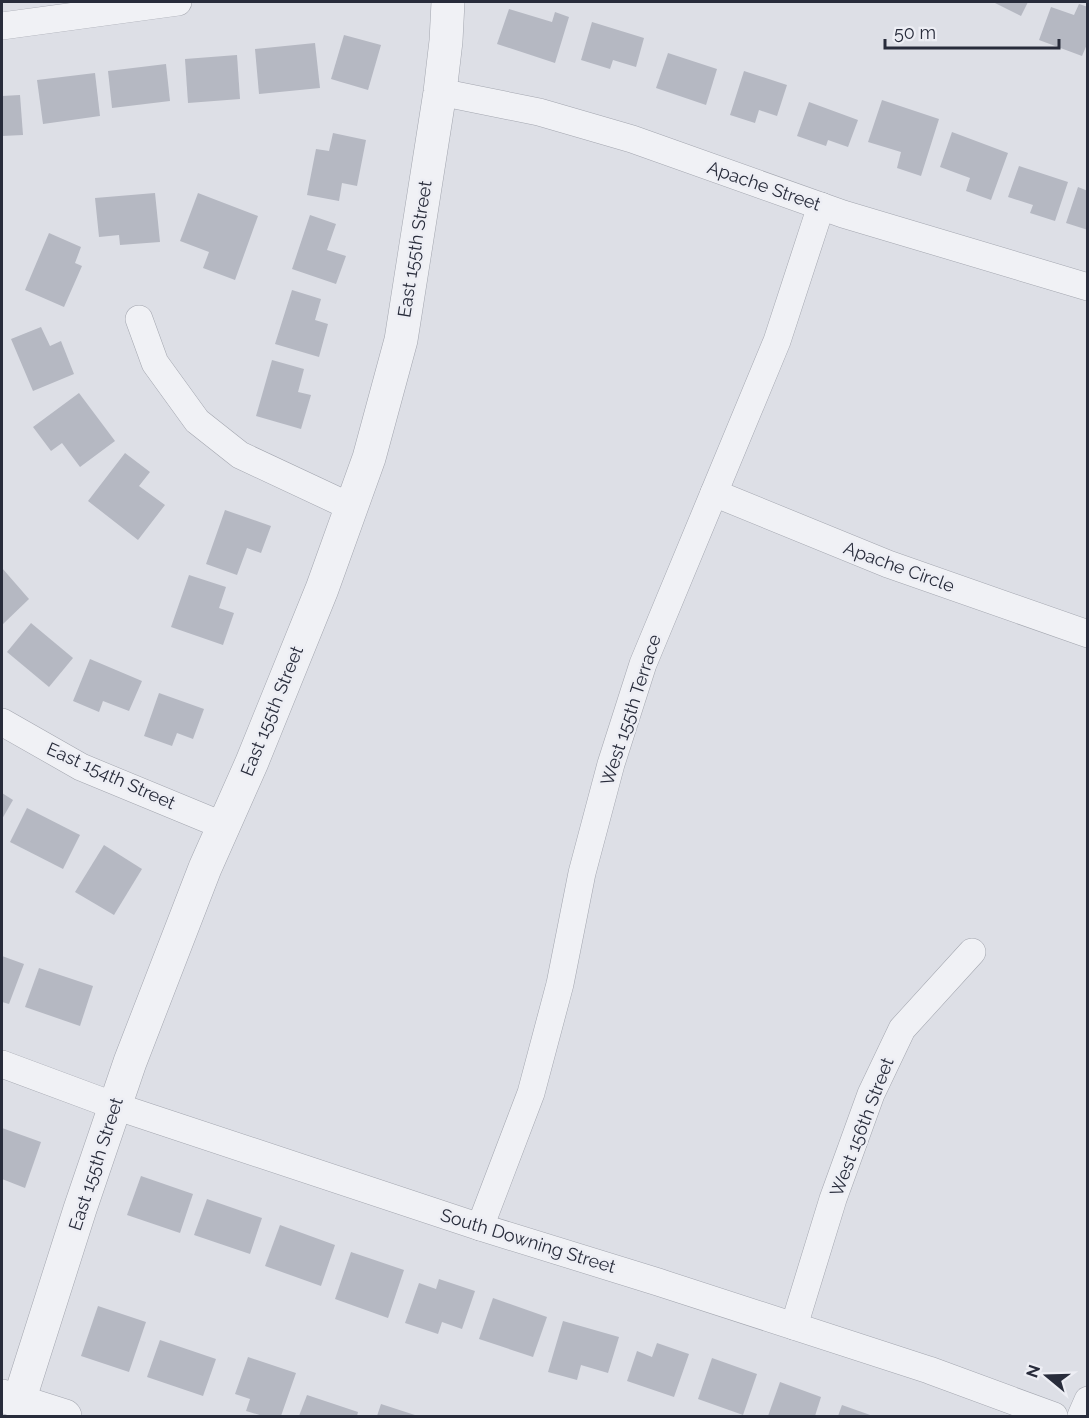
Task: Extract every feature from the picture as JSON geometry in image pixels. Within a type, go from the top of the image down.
[{"type":"street","points":[[2,26],[178,2]]},
{"type":"street","name":"East 155th Street","points":[[10,1398],[115,1106],[205,868],[252,762],[322,590],[369,458],[401,340],[440,92],[448,2]]},
{"type":"street","name":"Apache Street","points":[[440,92],[539,112],[570,121],[632,140],[821,206],[1088,287]]},
{"type":"street","name":"West 155th Terrace","points":[[480,1227],[531,1093],[560,984],[582,873],[611,764],[643,664],[777,341],[821,206]]},
{"type":"street","points":[[139,319],[156,363],[197,421],[240,455],[351,507]]},
{"type":"street","name":"Apache Circle","points":[[714,493],[888,564],[1088,634]]},
{"type":"street","name":"East 154th Street","points":[[2,722],[81,766],[224,826]]},
{"type":"street","name":"West 156th Street","points":[[794,1326],[833,1199],[871,1094],[902,1029],[972,952]]},
{"type":"street","name":"South Downing Street","points":[[2,1064],[115,1106],[480,1227],[929,1370],[1054,1416]]},
{"type":"street","points":[[10,1398],[65,1416]]},
{"type":"street","points":[[1081,1416],[1088,1400]]},
{"type":"building","points":[[993,2],[1028,2],[1021,16]]},
{"type":"building","points":[[1079,4],[1088,7],[1088,42],[1082,56],[1039,40],[1051,7],[1074,15]]},
{"type":"building","points":[[509,9],[552,22],[555,12],[569,17],[555,63],[497,44]]},
{"type":"building","points":[[592,22],[644,38],[636,67],[613,60],[610,69],[581,60]]},
{"type":"building","points":[[344,35],[381,45],[368,90],[331,79]]},
{"type":"building","points":[[315,43],[320,88],[259,94],[255,49]]},
{"type":"building","points":[[668,53],[717,69],[706,105],[656,88]]},
{"type":"building","points":[[237,55],[240,99],[188,103],[185,59]]},
{"type":"building","points":[[166,64],[170,101],[112,108],[108,71]]},
{"type":"building","points":[[744,71],[787,85],[777,116],[759,110],[755,123],[730,115]]},
{"type":"building","points":[[95,73],[100,116],[43,124],[37,80]]},
{"type":"building","points":[[20,95],[23,135],[2,136],[2,96]]},
{"type":"building","points":[[882,100],[939,119],[921,176],[897,168],[901,152],[868,142]]},
{"type":"building","points":[[809,102],[858,120],[848,147],[828,140],[826,146],[797,136]]},
{"type":"building","points":[[952,132],[1008,153],[991,200],[966,191],[970,178],[940,167]]},
{"type":"building","points":[[333,133],[366,140],[357,186],[342,183],[339,201],[307,195],[316,149],[329,151]]},
{"type":"building","points":[[1019,166],[1068,182],[1055,221],[1030,213],[1033,205],[1008,197]]},
{"type":"building","points":[[1078,187],[1088,191],[1088,230],[1066,223]]},
{"type":"building","points":[[155,193],[160,242],[120,245],[119,235],[99,237],[95,198]]},
{"type":"building","points":[[198,193],[258,216],[235,280],[203,268],[209,252],[180,241]]},
{"type":"building","points":[[310,215],[336,224],[327,250],[346,256],[336,284],[292,269]]},
{"type":"building","points":[[49,233],[81,247],[75,263],[82,266],[64,307],[25,290]]},
{"type":"building","points":[[292,290],[321,299],[315,320],[328,324],[319,357],[275,344]]},
{"type":"building","points":[[41,327],[50,346],[61,341],[74,374],[33,391],[11,339]]},
{"type":"building","points":[[272,360],[304,369],[298,392],[311,395],[301,429],[256,416]]},
{"type":"building","points":[[79,393],[115,441],[80,467],[62,443],[51,451],[33,427]]},
{"type":"building","points":[[125,453],[150,472],[139,486],[165,505],[138,540],[88,501]]},
{"type":"building","points":[[225,510],[271,526],[261,553],[247,548],[237,575],[206,564]]},
{"type":"building","points":[[2,568],[29,599],[2,625]]},
{"type":"building","points":[[189,575],[226,587],[219,608],[234,613],[223,645],[171,627]]},
{"type":"building","points":[[31,623],[73,658],[49,687],[7,652]]},
{"type":"building","points":[[90,659],[142,681],[129,711],[103,701],[99,712],[73,701]]},
{"type":"building","points":[[159,693],[204,709],[193,739],[177,733],[172,746],[144,736]]},
{"type":"building","points":[[2,793],[13,800],[2,819]]},
{"type":"building","points":[[27,808],[80,835],[63,869],[10,842]]},
{"type":"building","points":[[104,845],[142,869],[114,915],[75,892]]},
{"type":"building","points":[[2,956],[24,964],[9,1004],[2,1002]]},
{"type":"building","points":[[39,968],[93,986],[80,1026],[25,1007]]},
{"type":"building","points":[[2,1128],[41,1142],[25,1188],[2,1179]]},
{"type":"building","points":[[141,1176],[193,1194],[180,1233],[127,1215]]},
{"type":"building","points":[[207,1199],[262,1218],[250,1254],[194,1235]]},
{"type":"building","points":[[280,1225],[335,1245],[321,1286],[265,1266]]},
{"type":"building","points":[[351,1252],[404,1270],[388,1318],[335,1299]]},
{"type":"building","points":[[439,1279],[475,1291],[462,1329],[442,1322],[438,1334],[405,1323],[419,1283],[436,1289]]},
{"type":"building","points":[[493,1298],[547,1317],[533,1357],[479,1339]]},
{"type":"building","points":[[98,1306],[146,1322],[129,1372],[81,1356]]},
{"type":"building","points":[[563,1321],[619,1337],[608,1373],[581,1365],[577,1380],[548,1372]]},
{"type":"building","points":[[160,1340],[216,1359],[203,1396],[147,1377]]},
{"type":"building","points":[[657,1343],[689,1354],[674,1397],[627,1381],[637,1351],[652,1357]]},
{"type":"building","points":[[248,1357],[296,1373],[281,1416],[263,1416],[246,1411],[250,1399],[235,1394]]},
{"type":"building","points":[[712,1358],[757,1374],[743,1415],[698,1399]]},
{"type":"building","points":[[780,1382],[821,1397],[815,1416],[768,1416]]},
{"type":"building","points":[[307,1395],[358,1412],[357,1416],[299,1416]]},
{"type":"building","points":[[381,1404],[418,1416],[377,1416]]},
{"type":"building","points":[[842,1405],[873,1416],[838,1416]]}]
